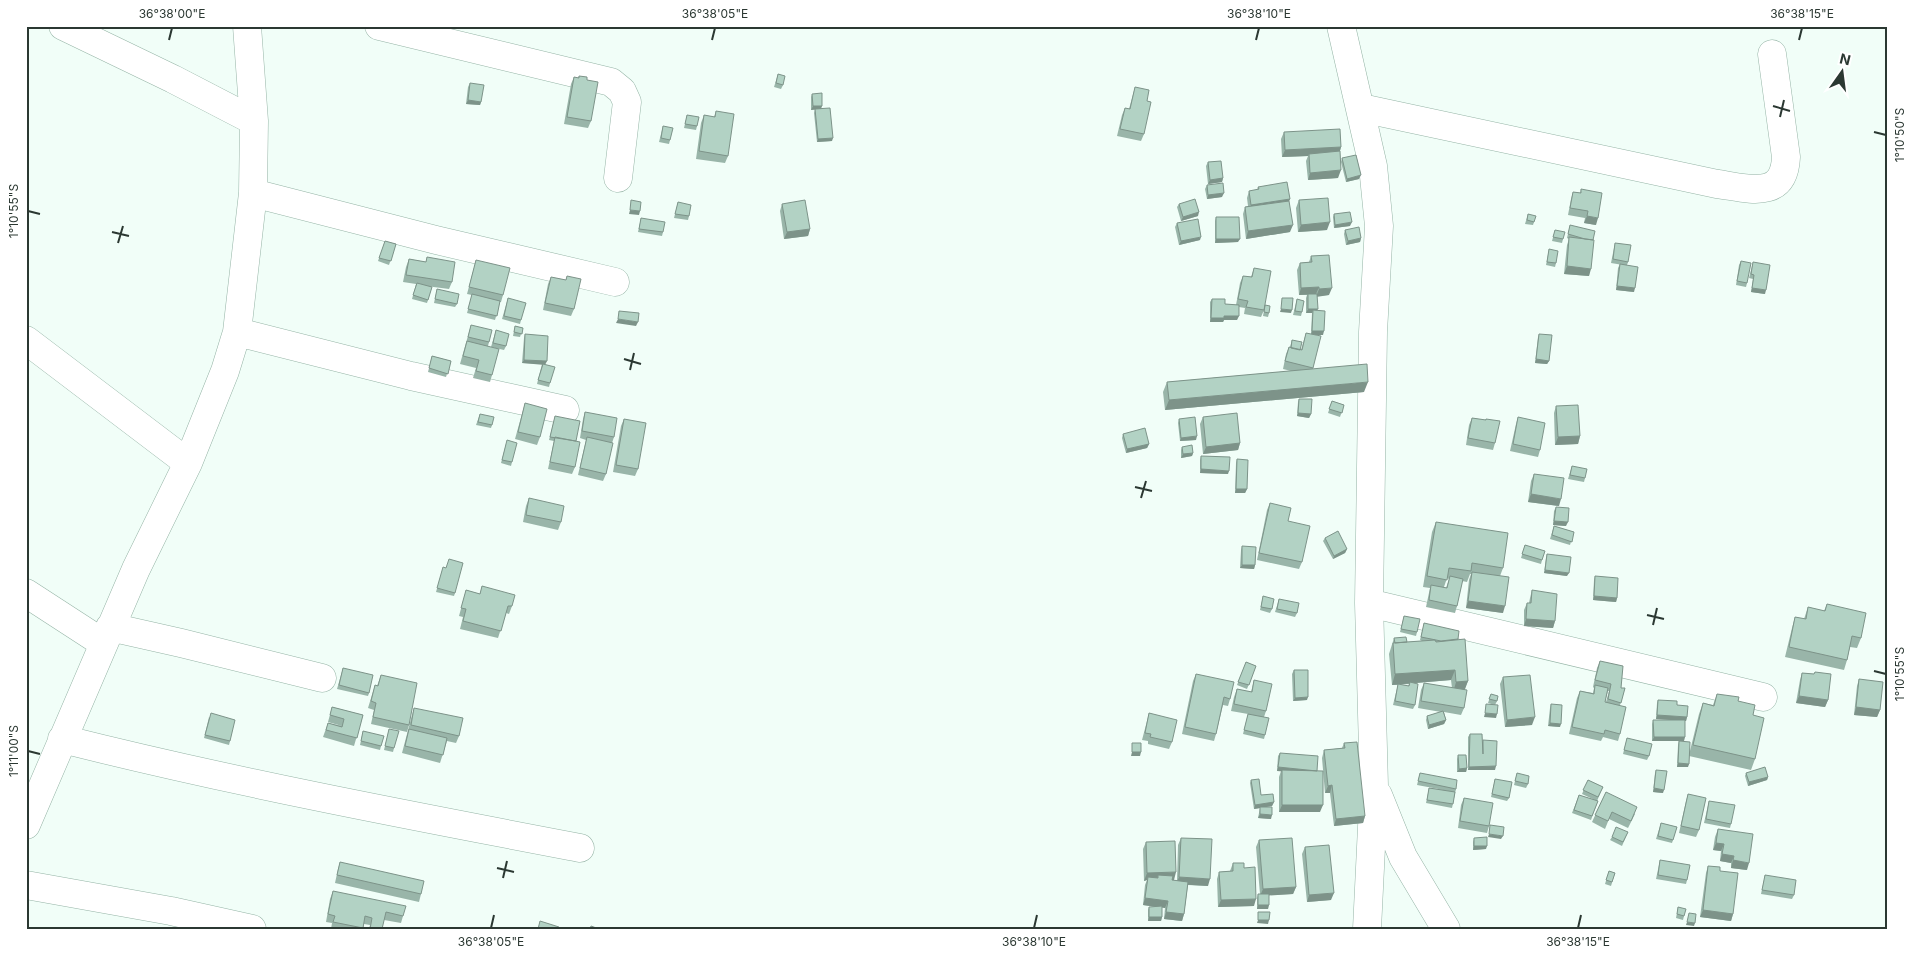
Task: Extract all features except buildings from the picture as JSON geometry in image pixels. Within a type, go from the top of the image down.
[{"type":"street","points":[[63,26],[173,79],[254,122]]},
{"type":"street","points":[[26,825],[36,771],[62,739],[136,569],[188,462],[225,371],[237,332],[254,193],[254,122],[247,26]]},
{"type":"street","points":[[379,26],[611,82],[622,91],[627,102],[618,178]]},
{"type":"street","points":[[1341,26],[1373,166],[1379,226],[1373,332],[1369,603],[1374,786],[1367,929]]},
{"type":"street","points":[[1361,108],[1717,184],[1762,190],[1778,182],[1785,171],[1786,157],[1772,54]]},
{"type":"street","points":[[254,193],[436,240],[615,282]]},
{"type":"street","points":[[237,332],[411,376],[565,410]]},
{"type":"street","points":[[26,340],[188,462]]},
{"type":"street","points":[[26,593],[107,635],[180,642],[322,678]]},
{"type":"street","points":[[1369,603],[1763,697]]},
{"type":"street","points":[[62,739],[166,765],[374,809],[580,848]]},
{"type":"street","points":[[1374,786],[1403,857],[1446,929]]},
{"type":"street","points":[[26,885],[252,929]]}]
